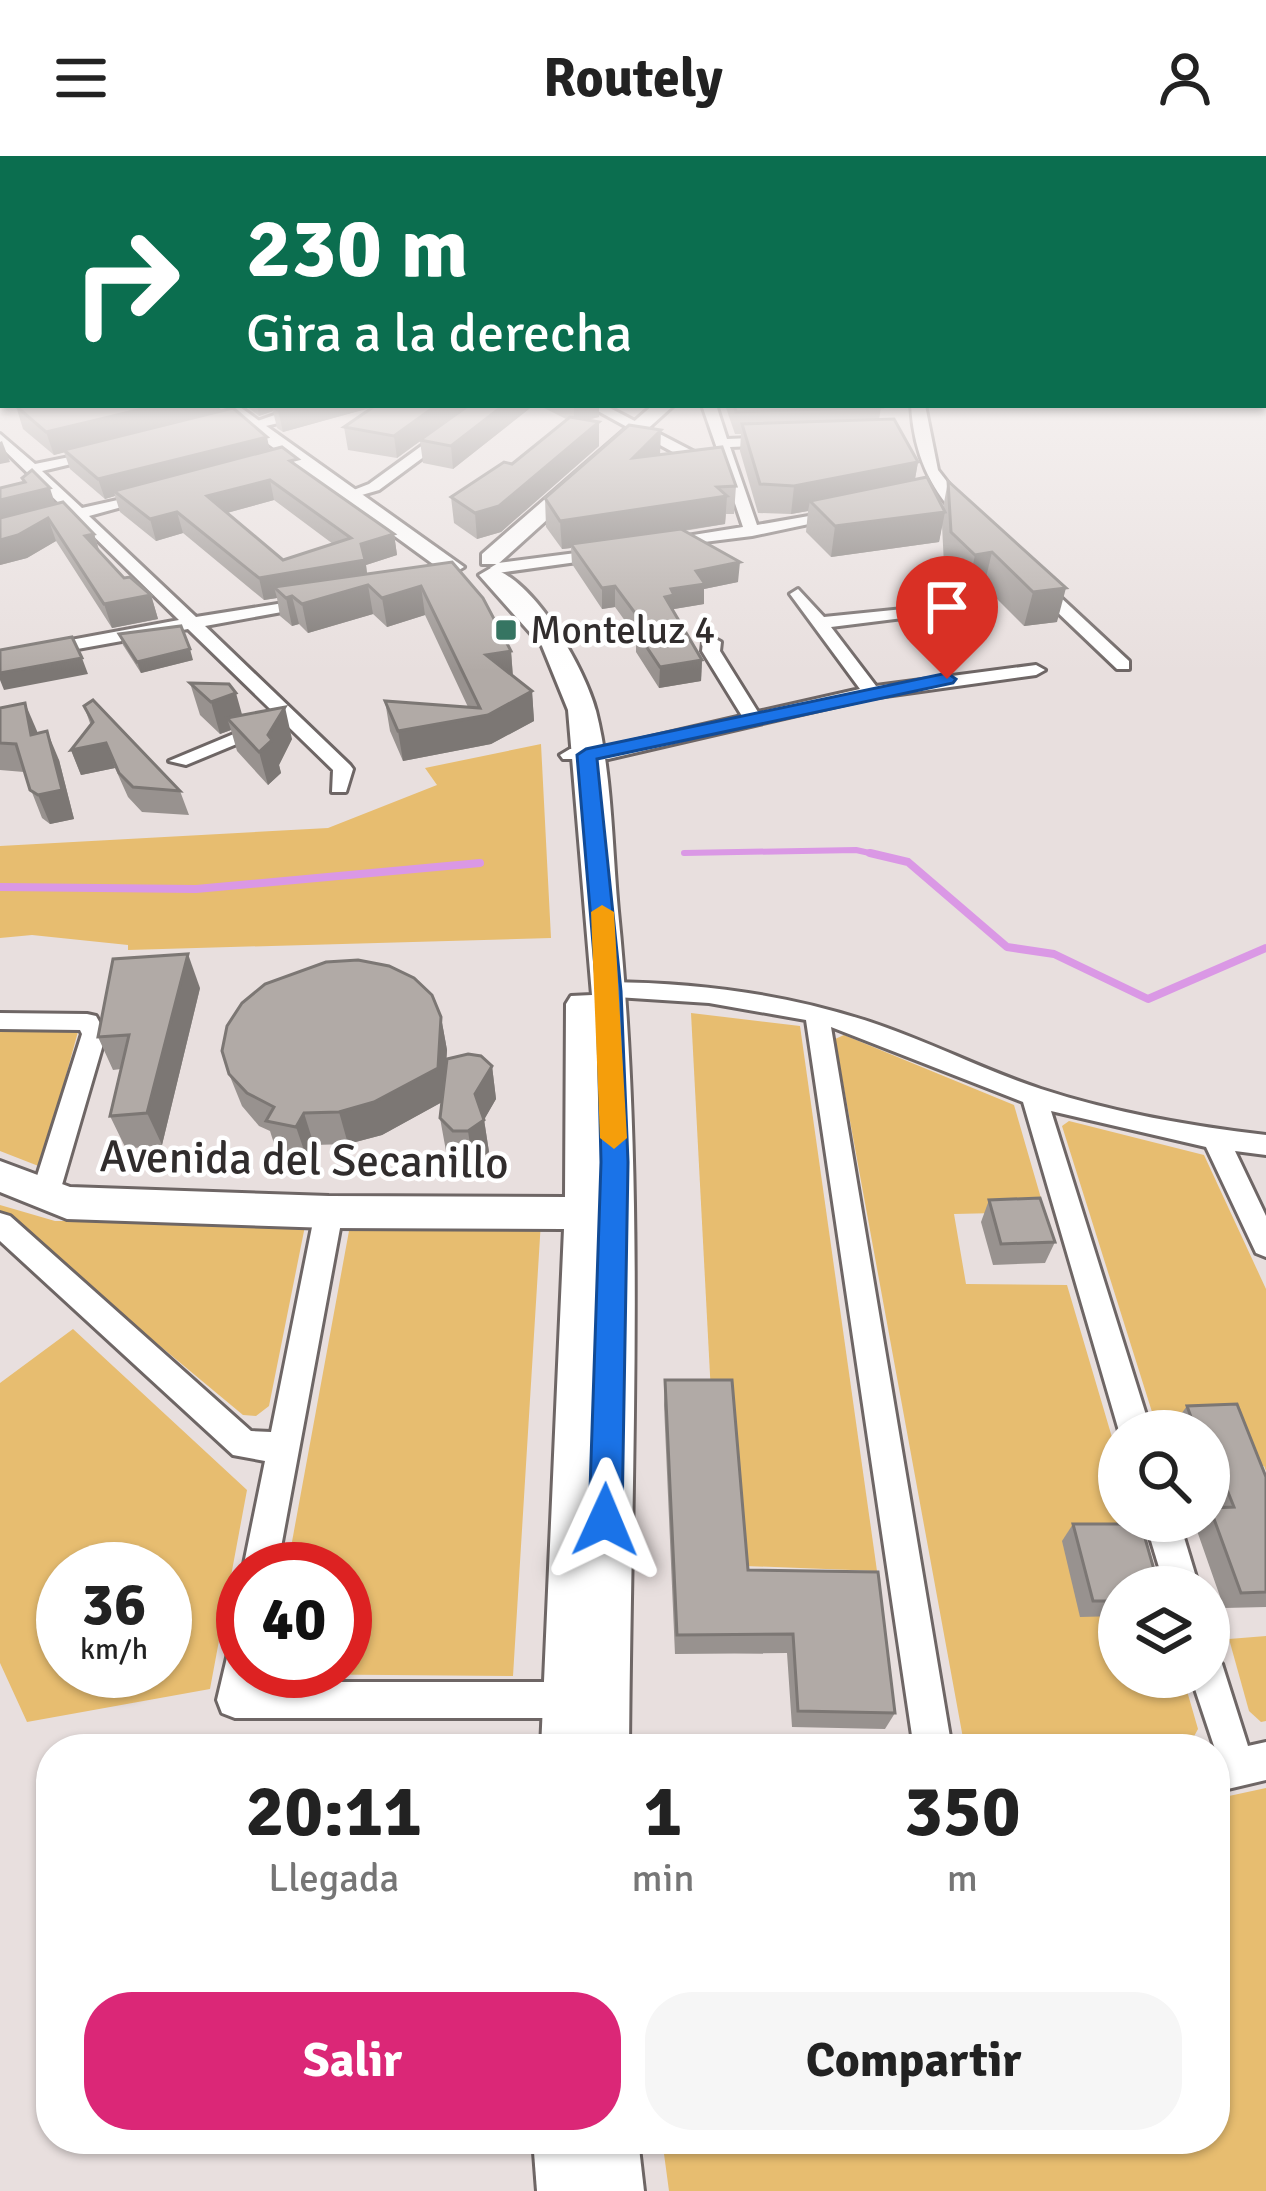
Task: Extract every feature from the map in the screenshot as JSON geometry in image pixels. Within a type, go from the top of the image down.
[{"type":"street","points":[[44,481],[344,769],[339,788]]},
{"type":"street","points":[[329,481],[471,570],[622,551]]},
{"type":"street","points":[[365,481],[544,627],[561,652],[583,708],[578,755],[582,956],[598,1213],[586,1700],[574,1734]]},
{"type":"street","points":[[348,495],[382,481]]},
{"type":"street","points":[[471,570],[576,481]]},
{"type":"street","points":[[734,481],[752,531]]},
{"type":"street","points":[[930,481],[934,495],[990,540]]},
{"type":"street","points":[[0,535],[176,488]]},
{"type":"street","points":[[644,548],[864,510]]},
{"type":"street","points":[[1023,572],[1123,665]]},
{"type":"street","points":[[798,594],[871,692]]},
{"type":"street","points":[[0,658],[339,597]]},
{"type":"street","points":[[820,623],[927,610]]},
{"type":"street","points":[[712,643],[710,651],[753,719]]},
{"type":"street","points":[[578,755],[871,692],[1036,670]]},
{"type":"street","points":[[179,761],[292,718]]},
{"type":"street","points":[[578,755],[609,991],[614,1162],[598,1213]]},
{"type":"street","points":[[609,991],[675,989],[817,1014],[873,1031],[1034,1097],[1130,1124],[1266,1145]]},
{"type":"street","points":[[817,1014],[931,1734]]},
{"type":"street","points":[[0,1022],[71,1019],[86,1022],[94,1034],[45,1195]]},
{"type":"street","points":[[1034,1097],[1129,1410]]},
{"type":"street","points":[[1216,1139],[1266,1245]]},
{"type":"street","name":"Avenida del Secanillo","points":[[0,1177],[67,1203],[125,1207],[598,1213]]},
{"type":"street","points":[[265,1542],[329,1212]]},
{"type":"street","points":[[0,1224],[244,1445],[283,1447]]},
{"type":"street","points":[[235,1698],[586,1700]]},
{"type":"street","points":[[1216,1698],[1228,1734]]},
{"type":"street","points":[[586,1700],[597,1734]]},
{"type":"street","points":[[566,2154],[570,2191]]},
{"type":"street","points":[[607,2154],[610,2191]]},
{"type":"shaded area","points":[[541,744],[551,938],[128,950],[128,945],[32,935],[0,938],[0,846],[328,828],[437,785],[425,768]]},
{"type":"shaded area","points":[[691,1013],[800,1026],[877,1571],[720,1565]]},
{"type":"shaded area","points":[[79,1028],[41,1167],[0,1151],[0,1030]]},
{"type":"shaded area","points":[[844,1035],[1014,1105],[1045,1212],[954,1214],[966,1284],[1067,1285],[1104,1410],[1098,1410],[1098,1542],[1143,1542],[1150,1566],[1098,1566],[1098,1698],[1189,1698],[1198,1729],[1195,1734],[962,1734],[835,1039]]},
{"type":"shaded area","points":[[1069,1121],[1204,1155],[1266,1289],[1266,1471],[1264,1466],[1230,1468],[1230,1410],[1151,1410],[1062,1126]]},
{"type":"shaded area","points":[[0,1205],[55,1221],[306,1221],[269,1406],[256,1416],[243,1415],[0,1213]]},
{"type":"shaded area","points":[[351,1220],[541,1221],[513,1676],[372,1675],[372,1542],[292,1542]]},
{"type":"shaded area","points":[[73,1329],[247,1490],[237,1542],[216,1542],[216,1657],[210,1689],[192,1692],[192,1542],[36,1542],[36,1698],[160,1698],[27,1722],[0,1663],[0,1383]]},
{"type":"shaded area","points":[[1266,1636],[1266,1721],[1249,1711],[1230,1639]]},
{"type":"shaded area","points":[[1266,1788],[1266,2191],[669,2191],[664,2154],[1230,2154],[1230,1796]]},
{"type":"building","points":[[43,481],[50,488],[0,500],[0,488]]},
{"type":"building","points":[[152,481],[266,481],[207,496],[283,560],[351,538],[271,481],[318,481],[394,534],[361,544],[365,560],[259,578],[177,512],[150,519],[114,491]]},
{"type":"building","points":[[475,481],[529,481],[499,506],[475,513],[451,497]]},
{"type":"building","points":[[565,481],[734,481],[736,486],[717,487],[727,496],[560,521],[545,498]]},
{"type":"building","points":[[759,481],[820,481],[794,486]]},
{"type":"building","points":[[929,481],[945,512],[835,526],[810,501]]},
{"type":"building","points":[[948,481],[1066,588],[1033,592],[992,552],[975,555],[951,532]]},
{"type":"building","points":[[63,502],[94,534],[85,536],[124,578],[130,577],[151,595],[104,604],[48,518],[0,540],[0,518]]},
{"type":"building","points":[[681,529],[740,562],[696,571],[705,584],[671,589],[674,595],[665,597],[702,660],[660,667],[636,631],[647,629],[615,586],[602,588],[571,544]]},
{"type":"building","points":[[452,562],[483,598],[511,651],[486,655],[532,691],[488,715],[398,731],[385,701],[480,708],[421,586],[382,598],[368,585],[302,604],[274,587]]},
{"type":"building","points":[[181,626],[190,649],[137,662],[119,634]]},
{"type":"building","points":[[72,637],[82,658],[0,673],[0,650]]},
{"type":"building","points":[[190,683],[229,684],[236,693],[211,702]]},
{"type":"building","points":[[93,700],[180,791],[133,787],[119,773],[106,743],[71,750],[93,722],[84,706]]},
{"type":"building","points":[[25,703],[31,735],[47,731],[62,790],[38,795],[30,790],[16,744],[0,743],[0,708]]},
{"type":"building","points":[[285,707],[268,735],[272,740],[259,752],[227,718]]},
{"type":"building","points":[[188,954],[147,1113],[110,1116],[129,1035],[98,1037],[113,959]]},
{"type":"building","points":[[358,960],[389,966],[414,978],[432,995],[441,1017],[438,1068],[374,1102],[339,1112],[304,1113],[296,1127],[266,1121],[274,1107],[247,1093],[229,1074],[222,1051],[227,1026],[242,1003],[265,984],[326,962]]},
{"type":"building","points":[[481,1056],[492,1066],[475,1094],[484,1120],[468,1131],[453,1131],[440,1118],[447,1059]]},
{"type":"building","points":[[1040,1198],[1055,1242],[1001,1244],[989,1200]]},
{"type":"building","points":[[665,1380],[732,1380],[748,1570],[878,1572],[895,1713],[798,1711],[793,1634],[677,1635]]},
{"type":"building","points":[[1237,1404],[1266,1477],[1266,1592],[1241,1593],[1222,1542],[1230,1542],[1230,1507],[1234,1507],[1230,1410],[1188,1410],[1187,1406]]},
{"type":"building","points":[[1073,1524],[1098,1524],[1098,1542],[1146,1542],[1153,1566],[1098,1566],[1098,1601],[1093,1601]]},
{"type":"waterway","points":[[684,853],[856,850],[878,855]]},
{"type":"waterway","points":[[870,853],[878,855]]},
{"type":"waterway","points":[[878,855],[883,856]]},
{"type":"waterway","points":[[878,855],[908,862],[1007,947],[1054,954],[1148,999],[1266,948]]},
{"type":"waterway","points":[[0,887],[196,889],[480,863]]},
{"type":"slow traffic","points":[[602,912],[614,1138]]},
{"type":"place","name":"Monteluz 4","points":[[506,630]]},
{"type":"route","points":[[605,1520],[614,1162],[609,991],[586,755],[947,679]]}]
